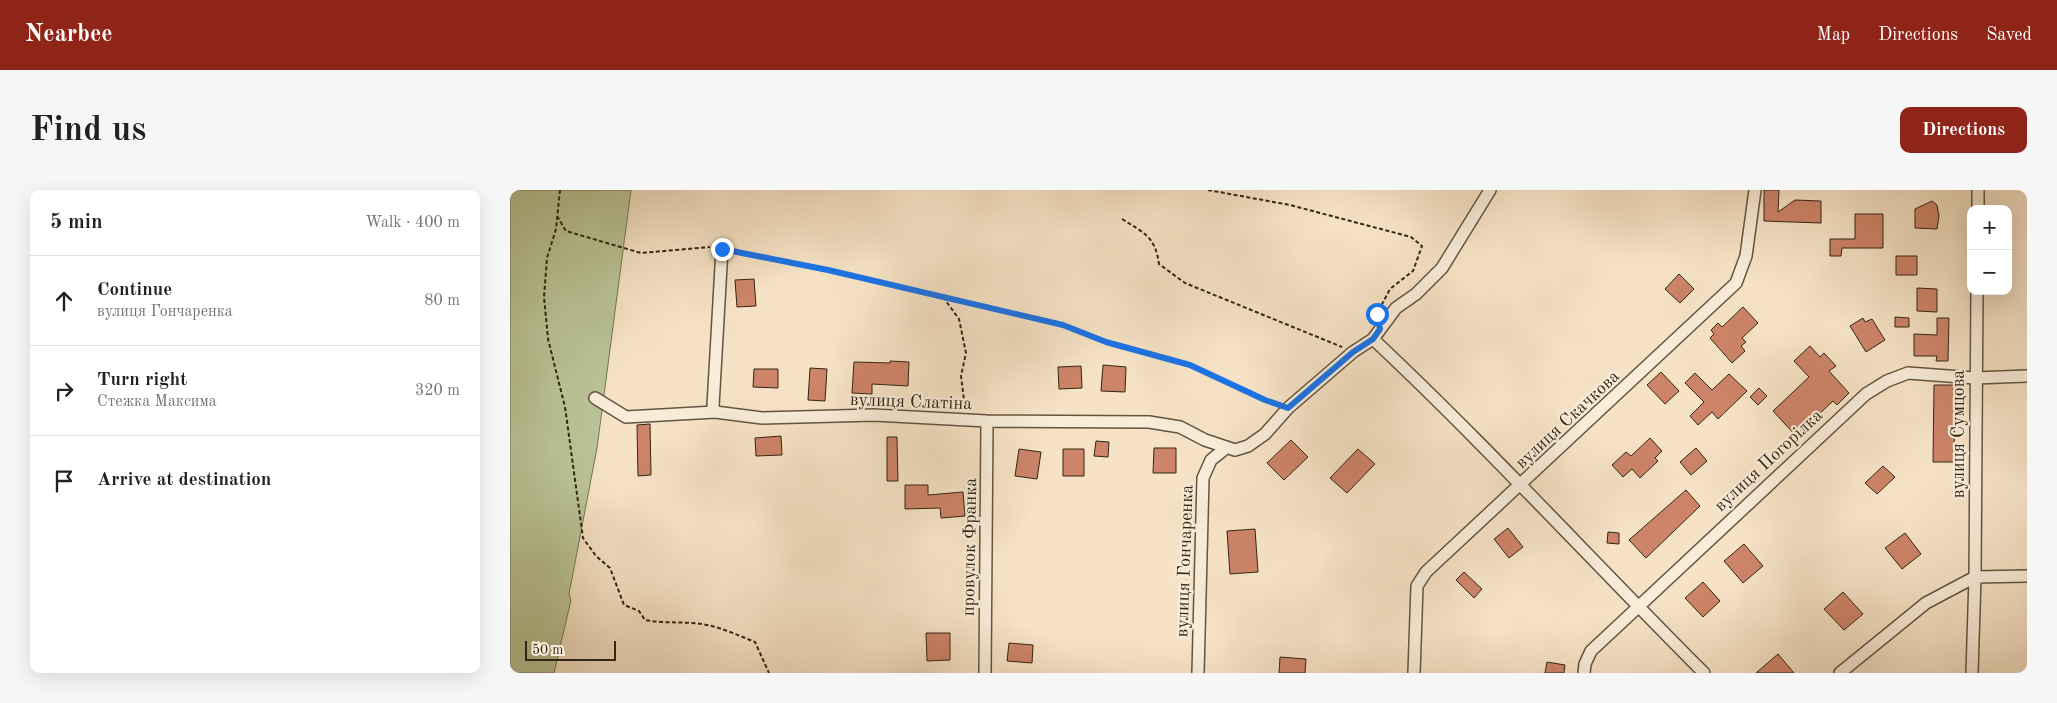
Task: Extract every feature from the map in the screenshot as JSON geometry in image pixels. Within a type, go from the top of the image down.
[{"type":"street","points":[[1226,448],[1235,450],[1248,446],[1265,434],[1288,408],[1376,334],[1396,308],[1416,294],[1442,268],[1490,190]]},
{"type":"street","name":"вулиця Скачкова","points":[[1414,673],[1417,586],[1426,572],[1520,487],[1736,284],[1746,256],[1755,190]]},
{"type":"street","points":[[1978,190],[1978,205]]},
{"type":"street","points":[[715,412],[713,406],[722,249]]},
{"type":"street","name":"вулиця Сумцова","points":[[1972,673],[1975,577],[1977,295]]},
{"type":"street","points":[[1376,334],[1520,487],[1704,673]]},
{"type":"street","name":"вулиця Погорілка","points":[[1584,673],[1585,664],[1591,652],[1637,606],[1866,394],[1887,381],[1908,373],[1976,378],[2027,376]]},
{"type":"street","name":"вулиця Слатіна","points":[[595,398],[626,417],[715,412],[762,418],[874,415],[972,421],[1165,423],[1180,427],[1226,448]]},
{"type":"street","name":"провулок Франка","points":[[985,673],[988,421]]},
{"type":"street","name":"вулиця Гончаренка","points":[[1198,673],[1203,478],[1212,460],[1226,448]]},
{"type":"street","points":[[1840,673],[1926,603],[1975,577],[2027,576]]},
{"type":"path","points":[[560,190],[557,216],[547,258],[544,297],[548,338],[565,407],[570,440],[570,458],[581,512],[583,538],[596,556],[610,568],[624,606],[639,611],[645,620],[663,623],[692,623],[725,630],[755,642],[769,673]]},
{"type":"path","points":[[1208,190],[1300,208],[1411,237],[1422,246],[1413,270],[1390,289],[1377,314],[1376,334]]},
{"type":"path","points":[[557,216],[566,231],[640,253],[706,246],[828,270],[1063,325],[1106,342],[1190,365],[1265,400],[1288,408]]},
{"type":"path","points":[[1122,219],[1140,230],[1156,245],[1159,264],[1186,283],[1353,352]]},
{"type":"path","points":[[942,296],[959,319],[966,353],[961,376],[964,407],[972,421]]},
{"type":"green space","points":[[510,190],[631,190],[597,448],[569,594],[571,600],[554,673],[510,673]]},
{"type":"building","points":[[1764,190],[1779,190],[1778,212],[1795,200],[1821,201],[1821,223],[1764,221]]},
{"type":"building","points":[[1932,201],[1937,205],[1939,216],[1937,229],[1915,228],[1915,209]]},
{"type":"building","points":[[1855,214],[1883,214],[1883,248],[1842,248],[1841,256],[1830,256],[1830,239],[1855,239]]},
{"type":"building","points":[[1896,256],[1917,256],[1917,275],[1896,275]]},
{"type":"building","points":[[1679,274],[1694,289],[1680,303],[1665,289]]},
{"type":"building","points":[[754,279],[756,306],[737,307],[735,280]]},
{"type":"building","points":[[1917,288],[1937,289],[1937,312],[1917,311]]},
{"type":"building","points":[[1743,307],[1758,323],[1742,338],[1746,342],[1741,346],[1745,351],[1732,363],[1710,338],[1714,334],[1711,330],[1718,323],[1722,327]]},
{"type":"building","points":[[1895,317],[1909,318],[1909,327],[1895,327]]},
{"type":"building","points":[[1863,318],[1865,322],[1872,319],[1885,340],[1866,352],[1850,326]]},
{"type":"building","points":[[1937,318],[1949,318],[1948,361],[1936,361],[1937,356],[1914,356],[1914,334],[1937,335]]},
{"type":"building","points":[[1810,346],[1820,357],[1824,353],[1836,366],[1829,371],[1849,393],[1837,405],[1833,401],[1796,436],[1773,411],[1809,377],[1794,361]]},
{"type":"building","points":[[890,361],[909,362],[908,386],[872,384],[872,394],[852,393],[854,362],[890,363]]},
{"type":"building","points":[[1103,365],[1126,367],[1125,392],[1101,391]]},
{"type":"building","points":[[1081,366],[1082,388],[1059,389],[1058,367]]},
{"type":"building","points":[[810,368],[827,369],[825,401],[808,400]]},
{"type":"building","points":[[754,369],[778,369],[778,388],[753,387]]},
{"type":"building","points":[[1661,372],[1679,391],[1665,404],[1647,385]]},
{"type":"building","points":[[1695,373],[1712,390],[1729,374],[1747,391],[1718,419],[1712,412],[1698,425],[1690,416],[1704,402],[1685,383]]},
{"type":"building","points":[[1934,385],[1955,385],[1954,462],[1933,462]]},
{"type":"building","points":[[1759,388],[1767,396],[1758,405],[1750,397]]},
{"type":"building","points":[[650,424],[651,475],[638,476],[637,425]]},
{"type":"building","points":[[781,436],[782,455],[756,456],[755,438]]},
{"type":"building","points":[[887,437],[897,437],[898,481],[887,481]]},
{"type":"building","points":[[1650,438],[1662,451],[1655,458],[1658,461],[1640,478],[1632,469],[1623,477],[1612,465],[1626,452],[1631,456]]},
{"type":"building","points":[[1291,440],[1308,457],[1284,480],[1267,463]]},
{"type":"building","points":[[1096,441],[1109,442],[1108,457],[1094,456]]},
{"type":"building","points":[[1154,448],[1176,448],[1176,473],[1153,473]]},
{"type":"building","points":[[1696,448],[1707,461],[1691,475],[1680,462]]},
{"type":"building","points":[[1019,449],[1041,452],[1037,479],[1015,476]]},
{"type":"building","points":[[1063,449],[1084,449],[1084,476],[1063,476]]},
{"type":"building","points":[[1358,449],[1375,464],[1347,493],[1330,478]]},
{"type":"building","points":[[1883,466],[1895,477],[1877,494],[1865,483]]},
{"type":"building","points":[[905,485],[928,485],[928,495],[963,492],[965,516],[941,518],[940,508],[905,509]]},
{"type":"building","points":[[1686,490],[1700,506],[1646,558],[1629,540]]},
{"type":"building","points":[[1508,528],[1523,547],[1509,558],[1494,539]]},
{"type":"building","points":[[1255,529],[1258,572],[1230,574],[1227,531]]},
{"type":"building","points":[[1608,532],[1619,533],[1619,544],[1607,543]]},
{"type":"building","points":[[1905,533],[1921,554],[1902,569],[1885,548]]},
{"type":"building","points":[[1744,544],[1763,566],[1743,583],[1724,561]]},
{"type":"building","points":[[1464,572],[1482,589],[1474,598],[1456,580]]},
{"type":"building","points":[[1703,582],[1720,601],[1703,617],[1685,598]]},
{"type":"building","points":[[1843,592],[1863,614],[1844,630],[1824,609]]},
{"type":"building","points":[[926,633],[950,633],[950,660],[927,661]]},
{"type":"building","points":[[1009,643],[1033,645],[1032,663],[1007,661]]},
{"type":"building","points":[[1778,654],[1794,673],[1756,673]]},
{"type":"building","points":[[1280,657],[1306,659],[1305,673],[1279,673]]},
{"type":"building","points":[[1547,662],[1565,665],[1564,673],[1545,673]]},
{"type":"route","points":[[722,249],[828,270],[1063,325],[1106,342],[1190,365],[1265,400],[1288,408],[1353,352],[1373,339],[1380,329],[1377,314]]}]
